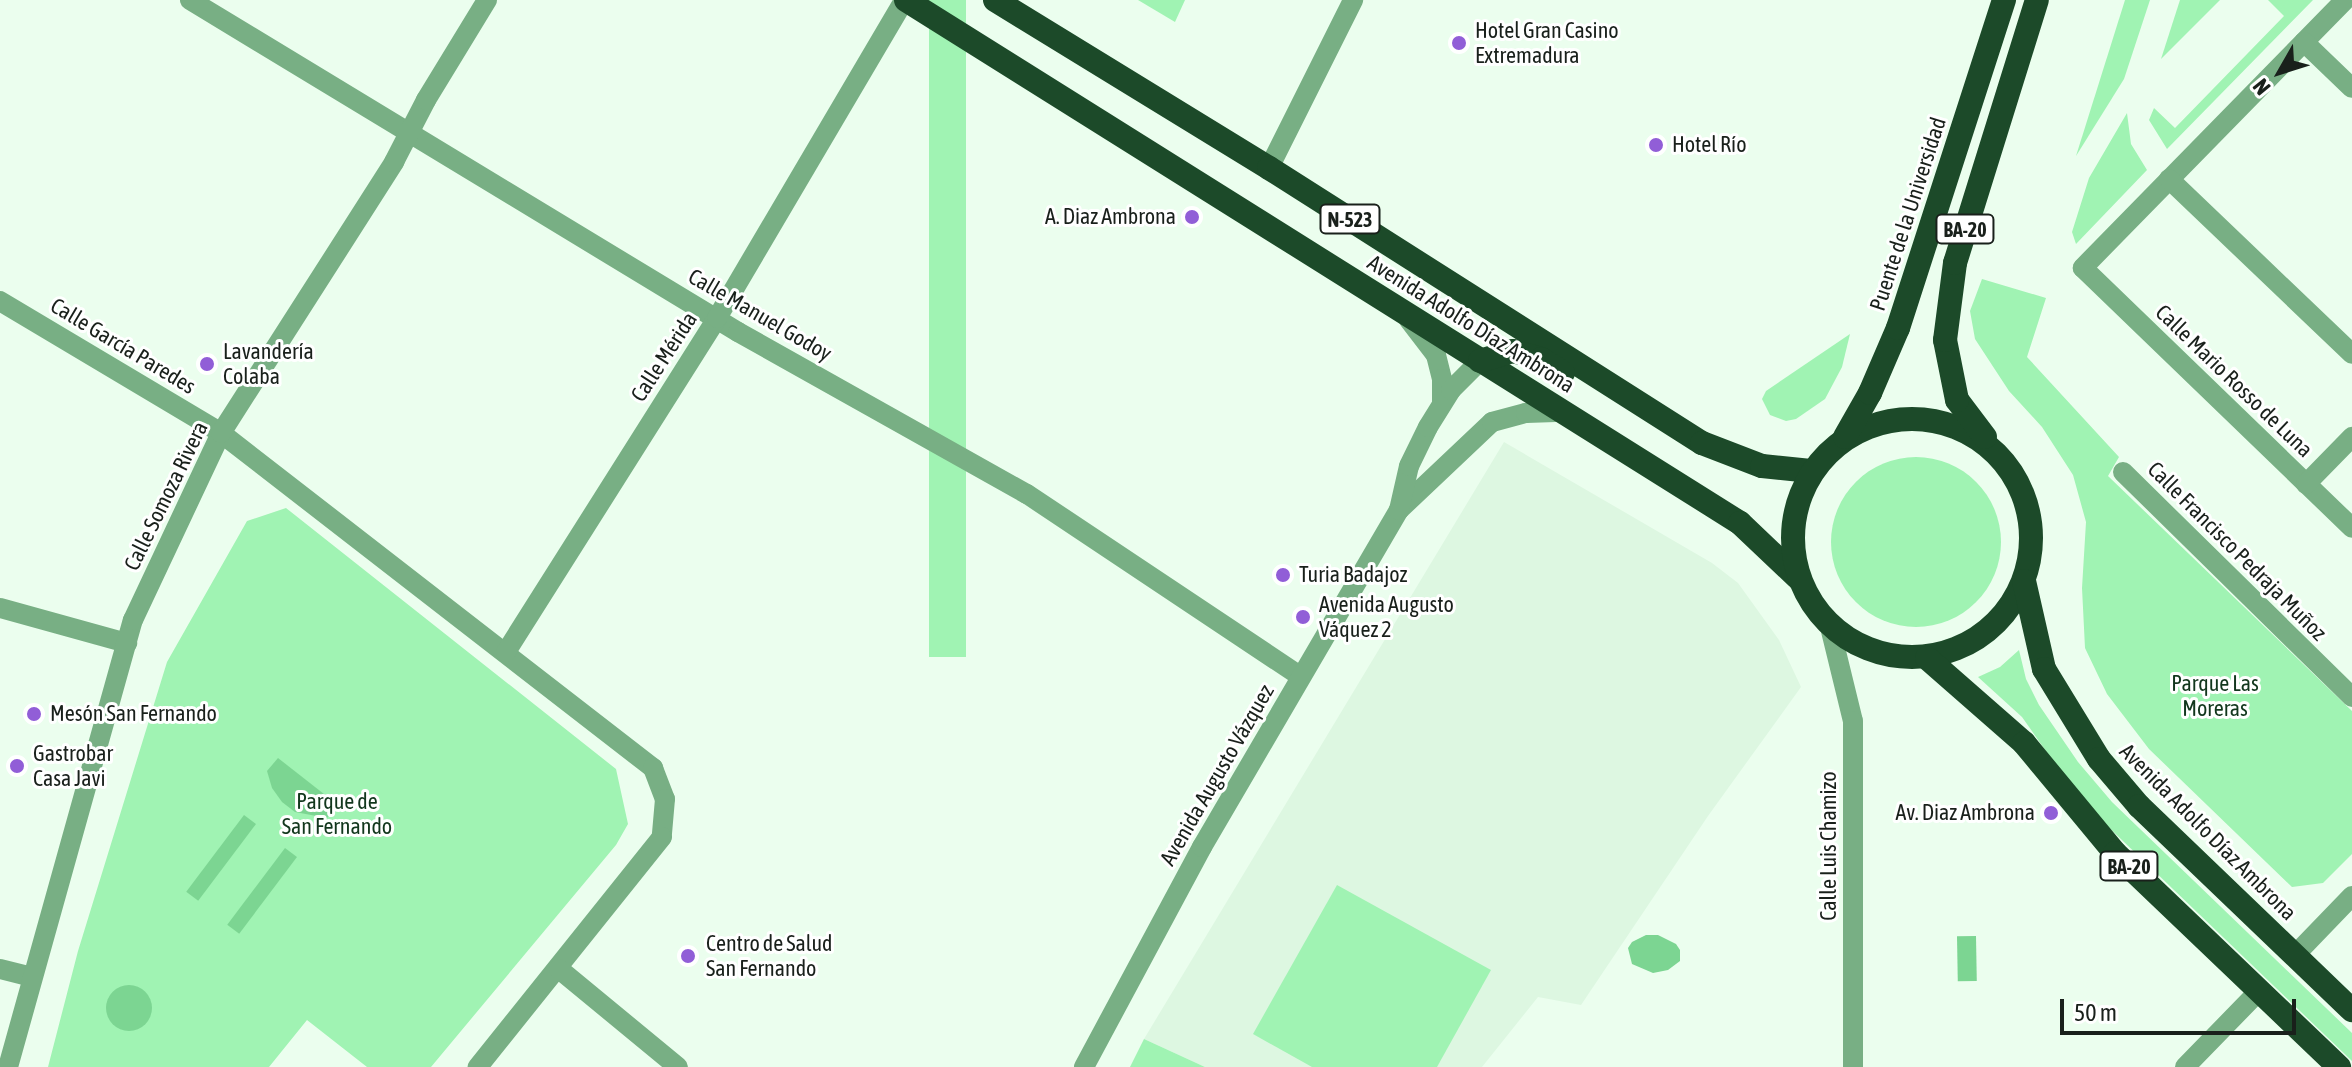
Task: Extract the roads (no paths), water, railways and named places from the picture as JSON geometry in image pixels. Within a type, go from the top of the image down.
[{"type":"highway","name":"Avenida Adolfo Díaz Ambrona","points":[[905,0],[1740,523],[1797,577]]},
{"type":"highway","name":"Avenida Adolfo Díaz Ambrona","points":[[995,0],[1023,8],[1702,443],[1762,466],[1811,471]]},
{"type":"highway","name":"Puente de la Universidad","points":[[1845,437],[1870,393],[1898,328],[2004,0]]},
{"type":"highway","name":"BA-20","points":[[1996,452],[1962,429],[1923,418],[1883,421],[1845,437],[1811,471],[1797,517],[1797,577],[1810,604],[1830,627],[1859,647],[1881,654],[1927,658],[1958,649],[1986,633],[2009,610],[2024,581],[2032,547],[2029,513],[2017,480],[1996,452],[1957,400],[1945,340],[1955,263],[2037,0]]},
{"type":"highway","points":[[1480,361],[1502,352],[1527,354],[1659,432],[1677,441],[1702,443]]},
{"type":"highway","name":"Avenida Adolfo Díaz Ambrona","points":[[2024,581],[2044,669],[2099,759],[2139,806],[2352,1010]]},
{"type":"highway","name":"BA-20","points":[[1927,658],[2024,743],[2115,853],[2339,1067]]},
{"type":"street","name":"Calle Manuel Godoy","points":[[190,0],[717,318],[1027,494],[1301,677]]},
{"type":"street","name":"Calle Somoza Rivera","points":[[8,1067],[133,620],[221,433],[394,162],[409,131],[487,0]]},
{"type":"street","name":"Calle Mérida","points":[[506,652],[717,318],[905,0]]},
{"type":"street","points":[[1269,168],[1353,0]]},
{"type":"street","points":[[2345,0],[2169,179],[2352,354]]},
{"type":"street","points":[[2304,42],[2352,88]]},
{"type":"street","name":"Calle Mario Rosso de Luna","points":[[2169,179],[2083,268],[2352,528]]},
{"type":"street","name":"Calle García Paredes","points":[[0,301],[221,433]]},
{"type":"street","points":[[1398,309],[1419,330],[1436,355],[1442,379],[1442,403]]},
{"type":"street","name":"Avenida Augusto Vázquez","points":[[1399,510],[1409,466],[1442,403],[1480,361]]},
{"type":"street","name":"Avenida Augusto Vázquez","points":[[1084,1067],[1202,847],[1399,510],[1492,422],[1526,413],[1563,412]]},
{"type":"street","points":[[221,433],[653,768],[665,799],[662,837],[478,1067]]},
{"type":"street","points":[[2306,484],[2352,437]]},
{"type":"street","name":"Calle Francisco Pedraja Muñoz","points":[[2123,472],[2352,697]]},
{"type":"street","points":[[0,608],[127,643]]},
{"type":"street","name":"Calle Luis Chamizo","points":[[1830,627],[1853,721],[1853,1067]]},
{"type":"street","points":[[2295,955],[2352,896]]},
{"type":"street","points":[[0,969],[31,977]]},
{"type":"street","points":[[559,969],[678,1067]]},
{"type":"street","points":[[2185,1067],[2259,991]]},
{"type":"place","name":"Hotel Gran Casino Extremadura","points":[[1459,43]]},
{"type":"place","name":"Hotel Río","points":[[1656,145]]},
{"type":"place","name":"A. Diaz Ambrona","points":[[1192,217]]},
{"type":"place","name":"Lavandería Colaba","points":[[207,364]]},
{"type":"place","name":"Turia Badajoz","points":[[1283,575]]},
{"type":"place","name":"Avenida Augusto Váquez 2","points":[[1303,617]]},
{"type":"place","name":"Mesón San Fernando","points":[[34,714]]},
{"type":"place","name":"Gastrobar Casa Javi","points":[[17,766]]},
{"type":"place","name":"Av. Diaz Ambrona","points":[[2051,813]]},
{"type":"place","name":"Centro de Salud San Fernando","points":[[688,956]]},
{"type":"park label","name":"Parque Las Moreras","points":[[2215,696]]},
{"type":"park label","name":"Parque de San Fernando","points":[[337,814]]}]
